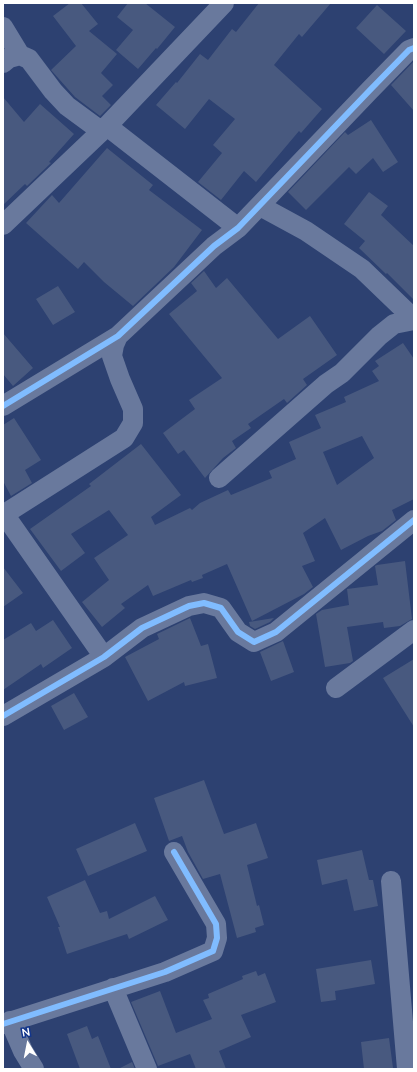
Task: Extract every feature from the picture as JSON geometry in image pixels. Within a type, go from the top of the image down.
[{"type":"street","points":[[3,225],[104,129],[224,3]]},
{"type":"street","points":[[3,27],[12,59],[29,59],[53,91],[67,106],[104,129],[238,228]]},
{"type":"street","points":[[3,406],[118,336],[214,246],[238,228],[409,50],[414,48]]},
{"type":"street","points":[[260,206],[306,231],[362,269],[414,320]]},
{"type":"street","points":[[219,478],[326,384],[342,373],[379,336],[394,324],[414,320]]},
{"type":"street","points":[[104,657],[4,514],[124,438],[133,423],[133,409],[112,356],[114,345],[118,336]]},
{"type":"street","points":[[3,716],[104,657],[142,628],[189,606],[204,603],[220,608],[238,632],[254,642],[276,632],[414,520]]},
{"type":"street","points":[[336,688],[414,630]]},
{"type":"street","points":[[34,1069],[6,1023],[165,972],[213,951],[217,938],[216,924],[174,852]]},
{"type":"street","points":[[391,881],[407,1069]]},
{"type":"street","points":[[113,988],[147,1069]]},
{"type":"building","points":[[70,3],[81,3],[98,24],[89,31],[117,54],[101,73],[113,85],[102,96],[111,105],[100,116],[75,97],[51,70],[76,46],[53,16]]},
{"type":"building","points":[[128,3],[145,3],[175,27],[138,69],[116,50],[133,30],[117,17]]},
{"type":"building","points":[[259,3],[331,3],[302,37],[299,34],[274,65],[322,109],[301,133],[299,131],[256,182],[244,171],[221,200],[198,182],[222,153],[213,145],[235,119],[209,99],[185,129],[156,105],[176,82],[177,83],[200,54],[208,60],[232,29],[236,32]]},
{"type":"building","points":[[377,5],[406,31],[384,54],[356,28]]},
{"type":"building","points":[[414,61],[414,111],[391,85]]},
{"type":"building","points":[[3,97],[24,122],[40,104],[74,134],[49,162],[51,163],[27,186],[25,184],[3,205]]},
{"type":"building","points":[[371,120],[398,162],[383,172],[373,158],[356,174],[349,167],[306,210],[288,192],[345,132],[348,135]]},
{"type":"building","points":[[107,148],[153,185],[149,190],[202,230],[174,267],[133,306],[104,282],[84,262],[78,269],[26,223],[52,195],[59,203]]},
{"type":"building","points":[[369,192],[388,206],[381,215],[414,246],[414,300],[359,248],[365,241],[344,224]]},
{"type":"building","points":[[204,271],[216,288],[227,278],[278,339],[310,316],[337,355],[303,379],[307,385],[287,403],[284,399],[248,424],[251,428],[232,441],[236,448],[223,458],[205,478],[184,450],[178,454],[163,433],[195,409],[189,400],[222,378],[169,314],[197,291],[191,283]]},
{"type":"building","points":[[58,286],[75,312],[53,325],[36,299]]},
{"type":"building","points":[[3,333],[33,368],[13,386],[3,374]]},
{"type":"building","points":[[403,343],[414,359],[414,499],[392,510],[396,520],[382,531],[368,536],[341,550],[325,518],[303,533],[315,561],[302,566],[313,587],[304,594],[252,621],[227,564],[202,575],[203,578],[192,582],[191,580],[153,596],[148,585],[121,604],[125,608],[102,627],[82,602],[109,580],[94,558],[128,535],[109,510],[71,534],[85,553],[61,571],[30,529],[91,486],[89,484],[141,444],[181,495],[151,517],[155,525],[190,508],[192,510],[200,503],[228,490],[231,495],[272,478],[269,471],[296,459],[289,442],[321,428],[315,415],[346,402],[344,397],[379,381],[372,371],[379,366],[375,361]],"holes":[[[362,436],[374,458],[337,485],[323,452]]]},
{"type":"building","points":[[14,418],[41,460],[25,470],[32,483],[11,496],[3,481],[3,425]]},
{"type":"building","points":[[405,561],[412,619],[400,626],[384,628],[383,622],[347,627],[353,661],[350,663],[325,667],[316,614],[322,610],[349,605],[347,589],[378,585],[375,566]]},
{"type":"building","points":[[3,567],[23,593],[3,607]]},
{"type":"building","points":[[190,618],[201,646],[208,644],[217,678],[185,686],[184,682],[148,701],[125,657],[159,639],[157,634]]},
{"type":"building","points":[[274,618],[270,622],[255,629],[250,626],[249,622]]},
{"type":"building","points":[[53,620],[72,648],[43,668],[41,664],[3,690],[3,640],[31,623],[36,631]]},
{"type":"building","points":[[283,641],[294,672],[271,681],[260,652]]},
{"type":"building","points":[[414,659],[414,727],[383,678]]},
{"type":"building","points":[[74,693],[88,717],[64,730],[51,706]]},
{"type":"building","points":[[204,780],[224,834],[256,823],[268,858],[247,865],[257,906],[259,905],[264,925],[255,928],[256,932],[237,938],[220,874],[203,879],[188,852],[182,836],[169,841],[154,798]]},
{"type":"building","points":[[135,823],[147,851],[88,876],[76,849]]},
{"type":"building","points":[[362,850],[369,880],[373,880],[378,906],[354,911],[347,879],[322,885],[317,860]]},
{"type":"building","points":[[85,880],[100,913],[107,911],[109,919],[155,896],[168,920],[129,939],[127,934],[67,954],[58,927],[60,927],[47,897]]},
{"type":"building","points":[[371,960],[375,984],[335,991],[336,1000],[321,1002],[316,969]]},
{"type":"building","points":[[256,971],[258,976],[265,973],[276,1002],[241,1015],[251,1037],[219,1051],[226,1069],[196,1069],[190,1054],[158,1066],[131,1002],[160,991],[176,1033],[212,1019],[203,1000],[209,998],[208,994],[243,979],[242,976]]},
{"type":"building","points":[[87,1026],[92,1039],[98,1036],[111,1069],[80,1069],[67,1034]]},
{"type":"building","points":[[389,1038],[393,1068],[364,1069],[361,1042]]},
{"type":"building","points":[[132,1062],[135,1069],[118,1069]]},
{"type":"cycle path","points":[[3,406],[118,336],[214,246],[238,228],[409,50],[414,48]]},
{"type":"cycle path","points":[[3,716],[104,657],[142,628],[189,606],[204,603],[221,608],[238,632],[254,642],[276,632],[414,520]]},
{"type":"cycle path","points":[[3,1024],[165,972],[213,951],[217,938],[216,924],[174,852]]}]
